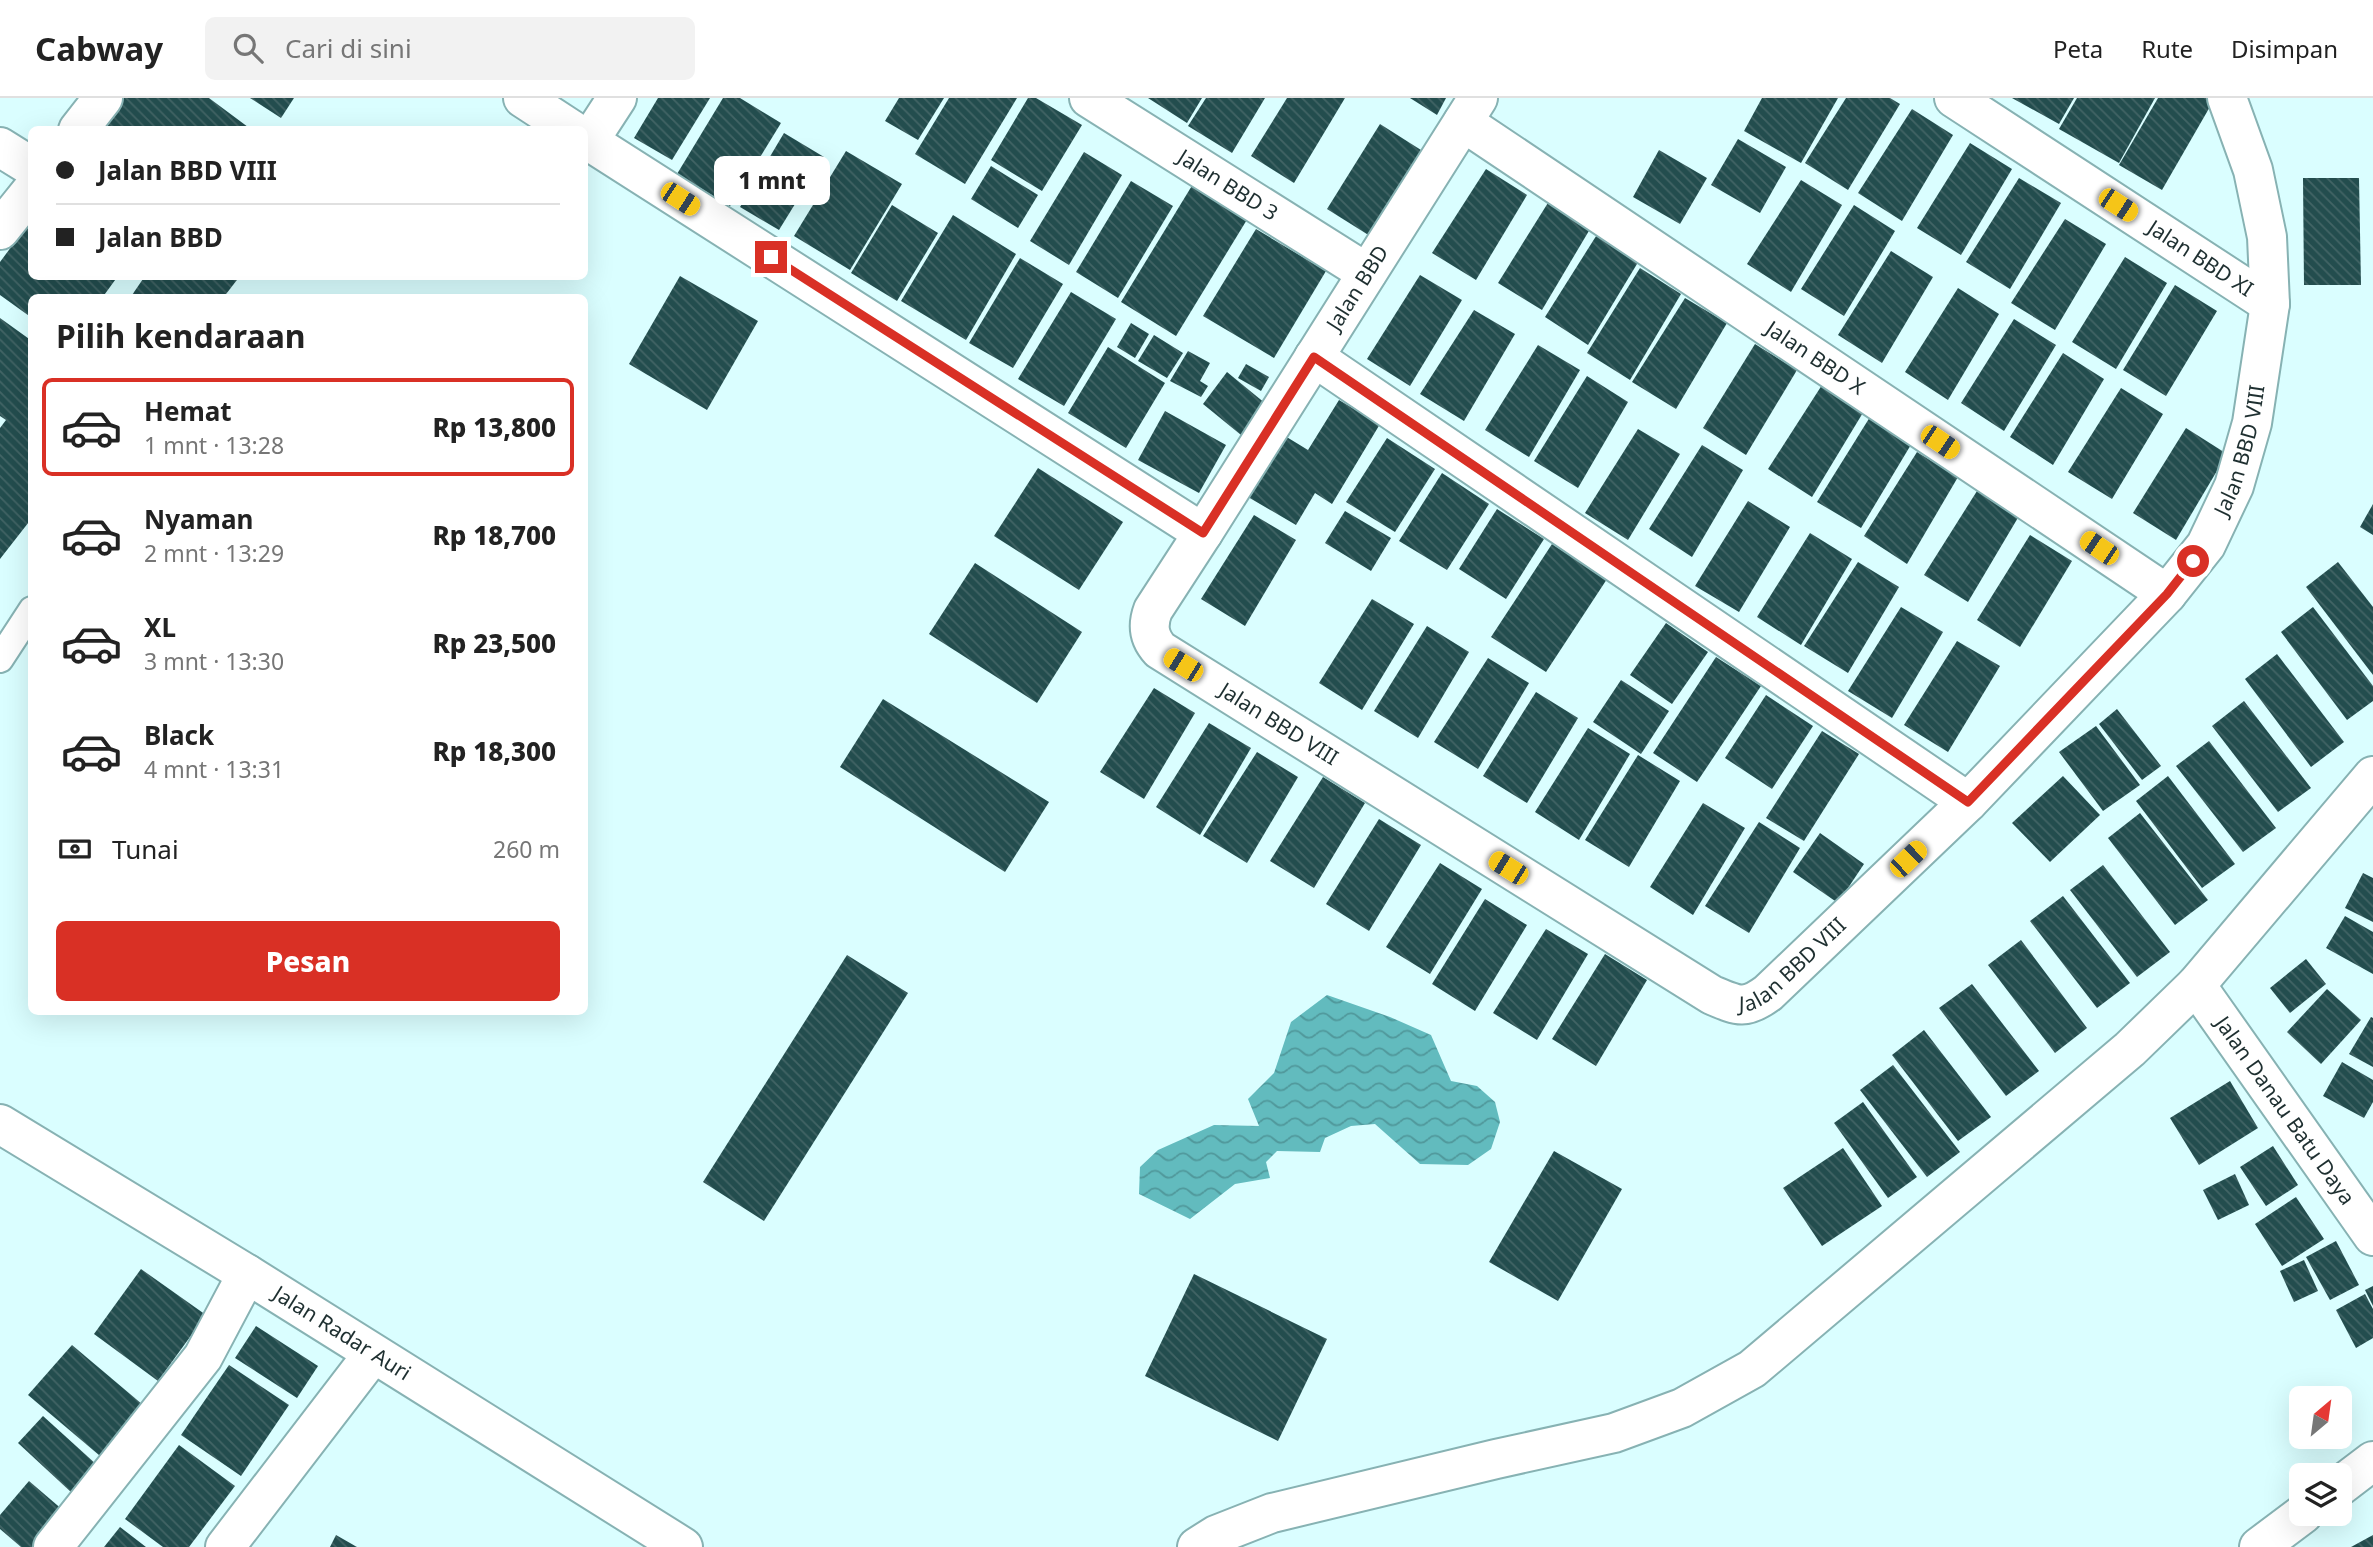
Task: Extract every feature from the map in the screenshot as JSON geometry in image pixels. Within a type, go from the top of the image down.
[{"type":"street","points":[[81,126],[103,98]]},
{"type":"street","points":[[523,98],[566,126]]},
{"type":"street","points":[[588,129],[617,98]]},
{"type":"street","name":"Jalan BBD 3","points":[[1089,98],[1367,273]]},
{"type":"street","name":"Jalan BBD XI","points":[[1954,98],[2270,304]]},
{"type":"street","name":"Jalan BBD VIII","points":[[1203,533],[1149,620],[1152,642],[1160,650],[1712,995],[1733,1004],[1753,1004],[1768,993],[1968,802],[2167,594],[2206,545],[2234,486],[2252,423],[2270,304],[2267,237],[2253,170],[2227,98]]},
{"type":"street","name":"Jalan BBD","points":[[1203,533],[1471,110]]},
{"type":"street","name":"Jalan BBD X","points":[[1471,110],[2167,594]]},
{"type":"street","points":[[588,140],[1203,533]]},
{"type":"street","points":[[0,147],[28,164]]},
{"type":"street","points":[[0,230],[28,195]]},
{"type":"street","points":[[1314,357],[1968,802]]},
{"type":"street","points":[[1196,1547],[1216,1535],[1272,1513],[1614,1433],[1682,1408],[1752,1369],[2130,1049],[2196,985],[2369,789]]},
{"type":"street","name":"Jalan Danau Batu Daya","points":[[2196,985],[2373,1236]]},
{"type":"street","name":"Jalan Radar Auri","points":[[0,1124],[682,1547]]},
{"type":"street","points":[[53,1547],[203,1357],[247,1275]]},
{"type":"street","points":[[225,1547],[373,1354]]},
{"type":"street","points":[[2352,1477],[2373,1461]]},
{"type":"street","points":[[2259,1547],[2289,1524]]},
{"type":"lane","points":[[0,659],[28,616]]},
{"type":"water","points":[[1327,995],[1431,1035],[1451,1081],[1477,1086],[1495,1102],[1500,1122],[1491,1149],[1468,1165],[1420,1164],[1375,1124],[1351,1126],[1325,1138],[1320,1152],[1277,1151],[1266,1162],[1270,1178],[1235,1184],[1190,1219],[1139,1194],[1140,1167],[1158,1150],[1214,1125],[1259,1126],[1248,1099],[1274,1073],[1291,1022]]},
{"type":"building","points":[[124,98],[209,98],[247,126],[101,126]]},
{"type":"building","points":[[250,98],[294,98],[281,118]]},
{"type":"building","points":[[658,98],[710,98],[672,160],[634,138]]},
{"type":"building","points":[[723,98],[740,98],[781,123],[730,206],[677,174]]},
{"type":"building","points":[[899,98],[944,98],[918,140],[885,121]]},
{"type":"building","points":[[949,98],[1017,98],[965,184],[915,154]]},
{"type":"building","points":[[1028,98],[1036,98],[1082,125],[1042,191],[991,160]]},
{"type":"building","points":[[1148,98],[1202,98],[1187,123]]},
{"type":"building","points":[[1206,98],[1265,98],[1232,153],[1188,126]]},
{"type":"building","points":[[1287,98],[1345,98],[1294,183],[1251,156]]},
{"type":"building","points":[[1410,98],[1446,98],[1437,115]]},
{"type":"building","points":[[1762,98],[1838,98],[1801,163],[1744,131]]},
{"type":"building","points":[[1846,98],[1890,98],[1900,104],[1848,190],[1805,163]]},
{"type":"building","points":[[2012,98],[2074,98],[2059,124]]},
{"type":"building","points":[[2077,98],[2155,98],[2119,163],[2059,129]]},
{"type":"building","points":[[2158,98],[2215,98],[2162,190],[2119,165]]},
{"type":"building","points":[[1912,109],[1953,135],[1902,221],[1858,193]]},
{"type":"building","points":[[1380,124],[1421,150],[1370,236],[1327,209]]},
{"type":"building","points":[[784,133],[824,157],[779,230],[740,207]]},
{"type":"building","points":[[1738,139],[1786,167],[1760,213],[1711,185]]},
{"type":"building","points":[[1970,143],[2012,169],[1961,255],[1917,228]]},
{"type":"building","points":[[1659,150],[1707,178],[1680,224],[1633,197]]},
{"type":"building","points":[[846,151],[902,184],[850,270],[794,236]]},
{"type":"building","points":[[1084,152],[1122,175],[1069,265],[1030,241]]},
{"type":"building","points":[[991,166],[1038,195],[1018,228],[971,199]]},
{"type":"building","points":[[1486,169],[1527,195],[1476,280],[1432,253]]},
{"type":"building","points":[[2019,178],[2061,203],[2010,289],[1966,262]]},
{"type":"building","points":[[2303,178],[2359,178],[2361,285],[2304,285]]},
{"type":"building","points":[[1801,180],[1842,205],[1791,292],[1747,264]]},
{"type":"building","points":[[1131,181],[1173,206],[1118,298],[1076,272]]},
{"type":"building","points":[[1193,184],[1248,218],[1176,336],[1121,302]]},
{"type":"building","points":[[1551,198],[1593,224],[1542,310],[1498,283]]},
{"type":"building","points":[[892,205],[938,233],[897,301],[851,273]]},
{"type":"building","points":[[1854,205],[1895,231],[1844,316],[1801,289]]},
{"type":"building","points":[[953,215],[1016,254],[966,340],[901,301]]},
{"type":"building","points":[[2065,219],[2106,244],[2055,330],[2011,303]]},
{"type":"building","points":[[28,224],[28,280],[115,280],[105,294],[28,294],[28,315],[0,295],[0,262]]},
{"type":"building","points":[[1256,229],[1326,271],[1274,358],[1203,316]]},
{"type":"building","points":[[1598,233],[1640,259],[1588,345],[1545,317]]},
{"type":"building","points":[[1891,251],[1933,277],[1882,363],[1838,335]]},
{"type":"building","points":[[2125,257],[2167,283],[2116,369],[2072,342]]},
{"type":"building","points":[[1020,258],[1063,284],[1013,368],[969,343]]},
{"type":"building","points":[[1640,268],[1681,294],[1630,380],[1587,353]]},
{"type":"building","points":[[1420,275],[1462,300],[1410,386],[1367,359]]},
{"type":"building","points":[[680,276],[758,321],[707,410],[629,364]]},
{"type":"building","points":[[142,280],[237,280],[226,294],[133,294]]},
{"type":"building","points":[[2175,285],[2217,311],[2166,396],[2123,370]]},
{"type":"building","points":[[1958,288],[1999,314],[1948,400],[1905,372]]},
{"type":"building","points":[[1071,292],[1116,319],[1064,406],[1018,379]]},
{"type":"building","points":[[1685,298],[1727,323],[1676,409],[1632,382]]},
{"type":"building","points":[[1474,310],[1515,334],[1464,421],[1420,394]]},
{"type":"building","points":[[0,318],[28,338],[28,523],[0,559],[0,428],[6,420],[0,416]]},
{"type":"building","points":[[2014,319],[2056,345],[2004,431],[1961,403]]},
{"type":"building","points":[[1131,323],[1149,334],[1135,358],[1117,347]]},
{"type":"building","points":[[1154,335],[1183,353],[1167,378],[1138,361]]},
{"type":"building","points":[[1755,344],[1797,370],[1746,455],[1703,428]]},
{"type":"building","points":[[1538,345],[1580,370],[1529,457],[1485,430]]},
{"type":"building","points":[[1108,347],[1165,383],[1126,448],[1068,413]]},
{"type":"building","points":[[1188,351],[1210,363],[1200,381],[1208,386],[1201,397],[1170,381]]},
{"type":"building","points":[[2063,353],[2104,379],[2053,465],[2010,437]]},
{"type":"building","points":[[1246,364],[1269,377],[1261,391],[1238,378]]},
{"type":"building","points":[[1227,372],[1266,404],[1241,435],[1203,404]]},
{"type":"building","points":[[1587,376],[1628,402],[1578,488],[1534,461]]},
{"type":"building","points":[[1822,385],[1864,411],[1812,497],[1768,469]]},
{"type":"building","points":[[2121,388],[2163,414],[2112,499],[2068,472]]},
{"type":"building","points":[[1339,400],[1380,424],[1332,504],[1315,493],[1296,525],[1248,497],[1285,436],[1308,450]]},
{"type":"building","points":[[1165,411],[1226,445],[1199,493],[1138,460]]},
{"type":"building","points":[[1870,417],[1912,443],[1861,528],[1817,502]]},
{"type":"building","points":[[2186,428],[2227,454],[2176,540],[2133,513]]},
{"type":"building","points":[[1638,429],[1680,454],[1628,540],[1585,513]]},
{"type":"building","points":[[1387,438],[1435,469],[1395,532],[1346,502]]},
{"type":"building","points":[[1702,445],[1743,470],[1692,557],[1649,529]]},
{"type":"building","points":[[1917,452],[1958,477],[1907,564],[1864,536]]},
{"type":"building","points":[[1038,468],[1123,522],[1079,590],[994,536]]},
{"type":"building","points":[[1442,473],[1489,504],[1447,570],[1399,541]]},
{"type":"building","points":[[1977,491],[2019,516],[1968,602],[1924,575]]},
{"type":"building","points":[[1748,501],[1790,527],[1739,612],[1695,586]]},
{"type":"building","points":[[2373,504],[2373,535],[2360,527]]},
{"type":"building","points":[[1497,509],[1544,539],[1506,599],[1459,569]]},
{"type":"building","points":[[1345,511],[1391,538],[1371,571],[1325,543]]},
{"type":"building","points":[[1254,515],[1296,540],[1245,626],[1201,599]]},
{"type":"building","points":[[1810,533],[1852,559],[1801,645],[1757,617]]},
{"type":"building","points":[[2030,535],[2072,561],[2020,647],[1977,620]]},
{"type":"building","points":[[1552,544],[1607,579],[1546,672],[1491,637]]},
{"type":"building","points":[[1858,562],[1899,587],[1848,673],[1804,646]]},
{"type":"building","points":[[2338,562],[2373,607],[2373,675],[2306,587]]},
{"type":"building","points":[[975,563],[1082,632],[1037,703],[929,634]]},
{"type":"building","points":[[1372,599],[1414,624],[1362,710],[1319,683]]},
{"type":"building","points":[[1901,607],[1943,632],[1892,718],[1848,691]]},
{"type":"building","points":[[2313,607],[2373,686],[2373,701],[2347,720],[2281,632]]},
{"type":"building","points":[[1666,623],[1708,652],[1672,704],[1630,675]]},
{"type":"building","points":[[1427,626],[1469,652],[1418,738],[1374,711]]},
{"type":"building","points":[[1957,641],[2000,666],[1948,752],[1904,725]]},
{"type":"building","points":[[2277,654],[2344,742],[2311,767],[2245,679]]},
{"type":"building","points":[[1716,657],[1761,686],[1697,782],[1653,753]]},
{"type":"building","points":[[1488,658],[1529,683],[1478,769],[1434,742]]},
{"type":"building","points":[[1621,680],[1669,711],[1641,754],[1593,722]]},
{"type":"building","points":[[1154,688],[1195,713],[1144,799],[1100,772]]},
{"type":"building","points":[[1536,692],[1578,718],[1527,803],[1483,776]]},
{"type":"building","points":[[1766,695],[1813,726],[1772,789],[1725,758]]},
{"type":"building","points":[[883,699],[1049,802],[1005,872],[840,767]]},
{"type":"building","points":[[2244,701],[2311,788],[2278,812],[2212,726]]},
{"type":"building","points":[[2117,709],[2161,766],[2142,780],[2099,724]]},
{"type":"building","points":[[1209,723],[1251,748],[1200,835],[1156,807]]},
{"type":"building","points":[[2096,726],[2140,785],[2103,811],[2059,752]]},
{"type":"building","points":[[1588,728],[1630,754],[1579,840],[1535,812]]},
{"type":"building","points":[[1822,731],[1859,754],[1804,841],[1766,818]]},
{"type":"building","points":[[2209,741],[2276,828],[2243,852],[2176,766]]},
{"type":"building","points":[[1257,752],[1298,777],[1247,863],[1203,836]]},
{"type":"building","points":[[1638,755],[1680,781],[1629,867],[1585,840]]},
{"type":"building","points":[[2063,776],[2100,815],[2050,862],[2012,823]]},
{"type":"building","points":[[2168,776],[2235,864],[2202,888],[2136,801]]},
{"type":"building","points":[[1323,777],[1365,803],[1314,888],[1270,861]]},
{"type":"building","points":[[1703,803],[1745,828],[1693,915],[1650,887]]},
{"type":"building","points":[[2140,813],[2208,900],[2175,925],[2108,838]]},
{"type":"building","points":[[1379,819],[1421,845],[1369,931],[1326,904]]},
{"type":"building","points":[[1759,822],[1800,848],[1749,933],[1705,906]]},
{"type":"building","points":[[1820,833],[1864,864],[1838,903],[1793,872]]},
{"type":"building","points":[[1440,863],[1482,889],[1430,974],[1386,947]]},
{"type":"building","points":[[2103,865],[2170,952],[2137,977],[2070,890]]},
{"type":"building","points":[[2363,873],[2373,878],[2373,922],[2345,908]]},
{"type":"building","points":[[2063,896],[2130,983],[2097,1008],[2030,921]]},
{"type":"building","points":[[1485,899],[1527,925],[1475,1011],[1432,984]]},
{"type":"building","points":[[2345,916],[2373,932],[2373,974],[2326,948]]},
{"type":"building","points":[[1546,929],[1588,954],[1537,1040],[1493,1013]]},
{"type":"building","points":[[2021,940],[2087,1028],[2055,1053],[1988,965]]},
{"type":"building","points":[[1605,954],[1647,980],[1596,1066],[1552,1039]]},
{"type":"building","points":[[847,955],[908,993],[764,1221],[703,1182]]},
{"type":"building","points":[[2306,959],[2326,984],[2290,1013],[2270,988]]},
{"type":"building","points":[[1972,984],[2039,1071],[2006,1096],[1939,1008]]},
{"type":"building","points":[[2327,989],[2361,1020],[2321,1064],[2287,1032]]},
{"type":"building","points":[[2371,1017],[2373,1018],[2373,1067],[2349,1054]]},
{"type":"building","points":[[1924,1030],[1991,1117],[1958,1141],[1892,1055]]},
{"type":"building","points":[[2342,1062],[2373,1080],[2373,1102],[2364,1118],[2323,1096]]},
{"type":"building","points":[[1893,1065],[1960,1152],[1927,1177],[1860,1090]]},
{"type":"building","points":[[2230,1081],[2258,1128],[2199,1165],[2170,1118]]},
{"type":"building","points":[[1863,1102],[1917,1177],[1888,1198],[1834,1123]]},
{"type":"building","points":[[2273,1146],[2298,1185],[2266,1206],[2240,1167]]},
{"type":"building","points":[[1843,1148],[1882,1206],[1822,1246],[1783,1188]]},
{"type":"building","points":[[1554,1151],[1622,1189],[1558,1301],[1489,1262]]},
{"type":"building","points":[[2235,1174],[2249,1205],[2218,1220],[2203,1190]]},
{"type":"building","points":[[2296,1197],[2324,1239],[2282,1266],[2255,1224]]},
{"type":"building","points":[[2336,1241],[2359,1285],[2330,1300],[2306,1257]]},
{"type":"building","points":[[2304,1260],[2318,1291],[2294,1302],[2280,1271]]},
{"type":"building","points":[[141,1269],[206,1315],[158,1381],[94,1334]]},
{"type":"building","points":[[1194,1274],[1327,1339],[1278,1441],[1145,1376]]},
{"type":"building","points":[[2373,1286],[2373,1306],[2365,1290]]},
{"type":"building","points":[[2365,1294],[2373,1309],[2373,1338],[2356,1348],[2336,1310]]},
{"type":"building","points":[[256,1326],[318,1366],[297,1398],[235,1358]]},
{"type":"building","points":[[72,1345],[149,1410],[106,1461],[28,1395]]},
{"type":"building","points":[[229,1365],[289,1405],[241,1476],[181,1435]]},
{"type":"building","points":[[43,1416],[97,1465],[72,1493],[18,1443]]},
{"type":"building","points":[[179,1445],[235,1486],[189,1547],[163,1547],[125,1519]]},
{"type":"building","points":[[29,1481],[64,1511],[33,1547],[21,1547],[0,1529],[0,1515]]},
{"type":"building","points":[[120,1527],[146,1547],[104,1547]]},
{"type":"building","points":[[336,1535],[357,1547],[330,1547]]},
{"type":"building","points":[[2373,1535],[2373,1547],[2351,1547]]},
{"type":"route","points":[[771,257],[1203,533],[1314,357],[1968,802],[2167,594],[2193,561]]}]
